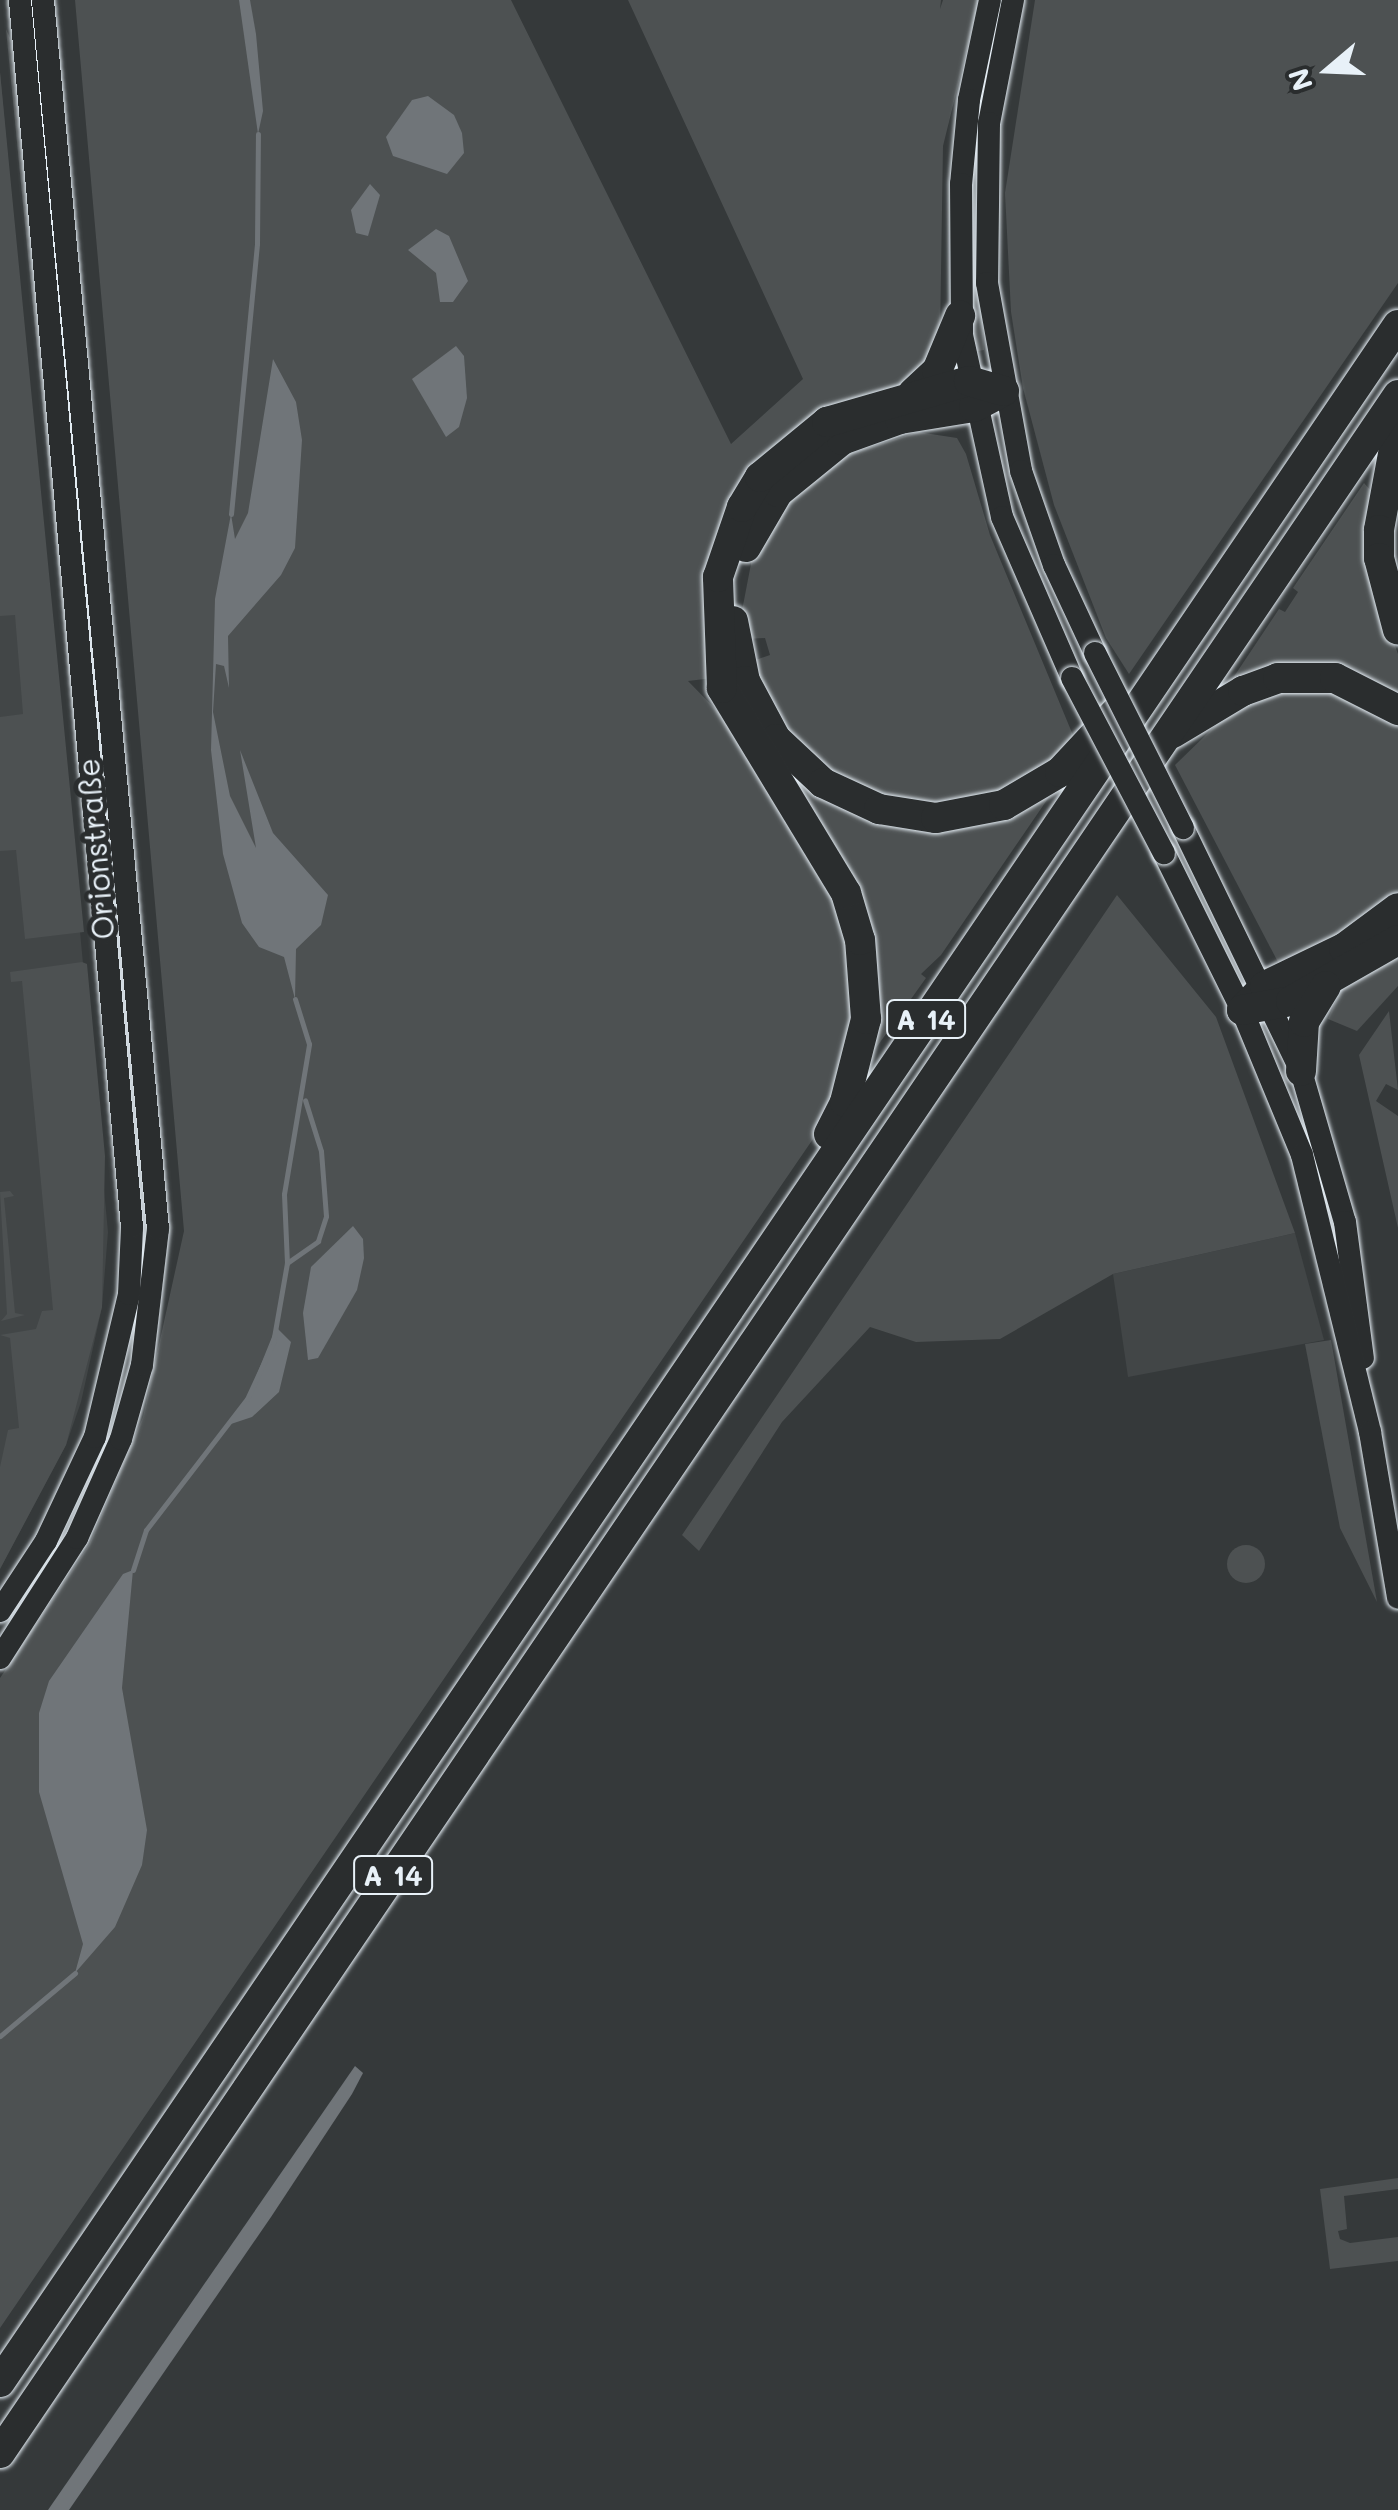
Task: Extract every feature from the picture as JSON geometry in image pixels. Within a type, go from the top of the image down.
[{"type":"highway","points":[[912,394],[937,371],[960,316]]},
{"type":"highway","name":"A 14","points":[[0,2382],[1398,325]]},
{"type":"highway","points":[[765,1255],[845,1102],[868,984],[846,892],[722,688],[718,578],[742,507],[788,449],[826,422],[912,394],[1004,391]]},
{"type":"highway","points":[[972,394],[842,440],[778,492],[750,535],[735,593],[735,645],[757,712],[797,763],[846,797],[908,815],[936,818],[1004,805],[1060,772],[1186,636]]},
{"type":"highway","name":"A 14","points":[[0,2453],[1398,395]]},
{"type":"highway","points":[[1398,426],[1380,500],[1379,558],[1398,630]]},
{"type":"highway","points":[[1163,740],[1243,691],[1278,678],[1335,678],[1398,710]]},
{"type":"highway","points":[[1242,1010],[1270,997],[1398,908]]},
{"type":"highway","points":[[1270,997],[1328,984],[1398,940]]},
{"type":"highway","points":[[1301,1070],[1304,1022],[1328,984]]},
{"type":"street","name":"Orionstraße","points":[[0,1611],[46,1541],[94,1438],[122,1330],[132,1228],[20,0]]},
{"type":"street","name":"Orionstraße","points":[[0,1658],[77,1538],[122,1438],[142,1365],[158,1229],[43,0]]},
{"type":"street","points":[[990,0],[962,167],[960,316],[972,394],[1002,517],[1072,678],[1242,1010],[1302,1155],[1370,1432]]},
{"type":"street","points":[[1013,0],[989,123],[984,209],[987,283],[1004,391],[1038,521],[1095,653],[1270,997],[1301,1070],[1345,1222],[1370,1432],[1398,1598]]},
{"type":"shaded area","points":[[75,0],[511,0],[731,444],[803,379],[628,0],[941,0],[940,9],[943,0],[979,0],[943,146],[940,336],[925,372],[742,498],[713,678],[688,681],[730,724],[834,893],[859,994],[826,1120],[0,2328],[0,1678],[89,1545],[143,1417],[184,1231]]},
{"type":"shaded area","points":[[239,0],[250,0],[256,34],[263,111],[258,134]]},
{"type":"shaded area","points":[[999,0],[974,181],[984,350],[972,352],[968,299],[974,124]]},
{"type":"shaded area","points":[[1035,0],[1398,0],[1398,283],[1129,674],[1106,638],[1054,505],[1023,388],[1011,312],[1005,193]]},
{"type":"shaded area","points":[[6,29],[14,47],[88,823],[83,824]]},
{"type":"shaded area","points":[[0,72],[108,1232],[102,1307],[81,1402],[66,1445],[0,1569]]},
{"type":"shaded area","points":[[0,72],[84,932],[25,939],[16,850],[0,851],[0,717],[23,714],[15,615],[0,616]]},
{"type":"shaded area","points":[[428,96],[454,115],[462,133],[464,153],[447,174],[393,156],[386,137],[412,100]]},
{"type":"shaded area","points":[[370,184],[380,195],[368,236],[356,233],[351,210]]},
{"type":"shaded area","points":[[436,229],[449,236],[468,281],[453,302],[440,302],[436,273],[408,250]]},
{"type":"shaded area","points":[[456,346],[464,356],[467,398],[459,427],[446,437],[412,379]]},
{"type":"shaded area","points":[[273,359],[296,402],[302,440],[295,548],[281,575],[228,636],[229,688],[224,666],[216,664],[213,712],[230,796],[256,848],[240,750],[273,833],[328,895],[321,925],[296,949],[295,999],[284,957],[259,947],[242,923],[223,854],[211,750],[215,599],[231,514],[235,539],[248,513]]},
{"type":"shaded area","points":[[918,432],[957,438],[966,454],[990,535],[1075,740],[1017,793],[911,809],[798,756],[750,662],[770,655],[765,638],[746,639],[740,621],[755,543],[771,519],[830,460]]},
{"type":"shaded area","points":[[1364,483],[1373,493],[1379,601],[1398,654],[1398,702],[1385,691],[1238,684],[1233,678],[1279,609],[1285,612],[1298,592],[1293,588]]},
{"type":"shaded area","points":[[1327,685],[1398,726],[1398,893],[1382,912],[1280,966],[1175,765],[1245,697]]},
{"type":"shaded area","points":[[765,741],[861,812],[1049,797],[941,955],[921,974],[926,978],[861,1069],[873,993]]},
{"type":"shaded area","points":[[1117,895],[1216,1017],[1295,1233],[1113,1274],[1000,1339],[916,1342],[870,1327],[782,1422],[699,1551],[682,1535]]},
{"type":"shaded area","points":[[1398,950],[1398,986],[1357,1031],[1328,1019],[1341,990]]},
{"type":"shaded area","points":[[87,964],[105,1156],[102,1307],[66,1445],[0,1569],[0,1467],[8,1430],[19,1428],[10,1338],[0,1335],[36,1329],[42,1311],[53,1310],[22,981],[11,982],[10,972]]},
{"type":"shaded area","points":[[1389,1011],[1398,1090],[1386,1084],[1376,1101],[1398,1116],[1398,1228],[1359,1055]]},
{"type":"shaded area","points":[[10,1191],[14,1196],[4,1198],[15,1313],[25,1315],[1,1321],[7,1314],[0,1192]]},
{"type":"shaded area","points":[[353,1226],[363,1239],[364,1258],[357,1290],[318,1358],[308,1360],[303,1313],[311,1267]]},
{"type":"shaded area","points":[[1295,1233],[1324,1340],[1128,1377],[1113,1274]]},
{"type":"shaded area","points":[[276,1327],[291,1342],[279,1392],[252,1417],[228,1425],[247,1399]]},
{"type":"shaded area","points":[[1331,1340],[1377,1602],[1340,1528],[1305,1344]]},
{"type":"shaded area","points":[[1246,1545],[1260,1550],[1265,1564],[1260,1578],[1246,1583],[1232,1578],[1227,1564],[1232,1550]]},
{"type":"shaded area","points":[[133,1570],[122,1688],[147,1830],[142,1865],[115,1927],[75,1973],[83,1944],[39,1792],[39,1713],[49,1681],[123,1574]]},
{"type":"shaded area","points":[[355,2066],[363,2073],[352,2094],[69,2510],[48,2510]]},
{"type":"shaded area","points":[[1398,2178],[1398,2189],[1344,2196],[1347,2229],[1338,2231],[1340,2239],[1350,2243],[1398,2237],[1398,2261],[1330,2269],[1320,2189]]},
{"type":"waterway","points":[[231,514],[257,244],[258,134]]},
{"type":"waterway","points":[[133,1570],[146,1530],[247,1399],[273,1343],[287,1263],[284,1194],[309,1044],[295,999]]},
{"type":"waterway","points":[[287,1263],[318,1241],[326,1216],[321,1151],[305,1100]]},
{"type":"waterway","points":[[0,2036],[75,1973]]}]
